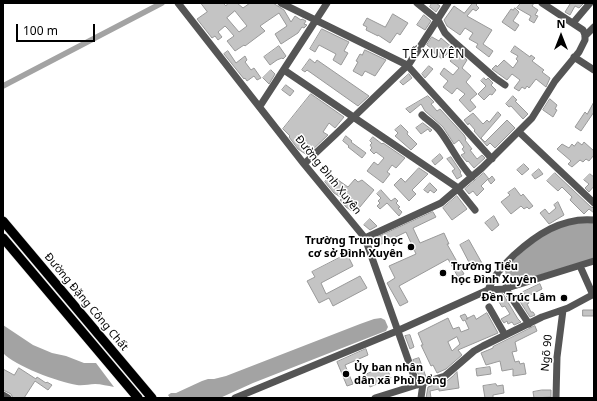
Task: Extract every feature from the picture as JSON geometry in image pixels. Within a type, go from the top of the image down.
[{"type":"main road","name":"Đường Đặng Công Chất","points":[[3,221],[148,397]]},
{"type":"main road","name":"Đường Đặng Công Chất","points":[[3,238],[138,398]]},
{"type":"street","name":"Đường Đình Xuyên","points":[[178,3],[304,164],[365,238],[397,331],[420,384]]},
{"type":"street","points":[[281,3],[407,65],[492,159]]},
{"type":"street","points":[[260,106],[328,3]]},
{"type":"street","points":[[416,3],[438,20],[445,33],[454,42],[505,85]]},
{"type":"street","points":[[304,164],[407,65],[448,3]]},
{"type":"street","points":[[365,238],[441,203],[492,159],[532,118],[555,81],[585,40],[583,30],[542,3]]},
{"type":"street","points":[[573,23],[590,3]]},
{"type":"street","points":[[585,36],[594,27]]},
{"type":"street","points":[[574,57],[594,70]]},
{"type":"street","points":[[284,70],[458,189],[474,210]]},
{"type":"street","points":[[422,114],[438,128],[452,149],[454,155],[472,177]]},
{"type":"street","points":[[519,132],[594,203]]},
{"type":"street","points":[[488,290],[501,268],[531,241],[553,227],[565,222],[585,219],[594,220]]},
{"type":"street","points":[[235,398],[397,331],[488,290],[505,288],[594,262]]},
{"type":"street","points":[[375,398],[445,376],[474,351],[505,335],[594,295],[580,266]]},
{"type":"street","points":[[505,288],[529,324]]},
{"type":"street","points":[[489,307],[505,335]]},
{"type":"street","name":"Ngõ 90","points":[[556,398],[557,357],[563,310]]},
{"type":"street","points":[[420,384],[421,398]]},
{"type":"street","points":[[3,395],[8,398]]},
{"type":"shaded area","points":[[594,222],[594,259],[515,282],[510,281],[506,276],[505,270],[507,266],[529,246],[547,233],[569,223]]},
{"type":"shaded area","points":[[381,318],[385,320],[388,327],[386,331],[253,383],[220,398],[170,398],[168,395],[208,379],[226,376],[360,324]]},
{"type":"shaded area","points":[[3,325],[33,345],[52,353],[66,356],[84,363],[96,363],[114,387],[97,384],[79,385],[69,383],[37,373],[17,363],[3,353]]},
{"type":"building","points":[[201,3],[223,3],[226,6],[228,3],[237,3],[243,8],[250,3],[273,3],[284,10],[291,22],[295,16],[306,21],[304,24],[307,25],[304,28],[302,27],[298,33],[281,44],[275,34],[287,26],[279,13],[260,26],[265,31],[245,46],[244,45],[235,51],[227,41],[234,36],[225,26],[218,32],[222,37],[218,40],[215,36],[212,38],[197,19],[207,12]],"holes":[[[235,11],[247,26],[239,32],[227,18]]]},
{"type":"building","points":[[432,3],[436,3],[440,6],[436,12],[430,7]]},
{"type":"building","points":[[473,3],[478,3],[476,5],[479,8],[476,11],[473,9],[467,16],[492,30],[483,44],[493,51],[489,57],[476,47],[478,44],[469,39],[473,33],[465,28],[460,35],[447,26],[444,20],[454,6],[464,13]]},
{"type":"building","points":[[521,3],[534,3],[532,6],[538,10],[535,15],[538,16],[534,23],[529,20],[531,16],[517,8]]},
{"type":"building","points":[[568,3],[583,4],[579,8],[575,6],[570,15],[565,12],[570,4]]},
{"type":"building","points":[[515,8],[519,12],[513,21],[519,25],[515,31],[502,22],[511,9],[513,10]]},
{"type":"building","points":[[393,14],[408,23],[400,35],[397,33],[390,43],[378,35],[366,30],[367,27],[363,25],[367,18],[385,27]]},
{"type":"building","points":[[424,15],[431,21],[425,30],[417,25]]},
{"type":"building","points":[[322,29],[349,42],[344,51],[348,53],[341,65],[333,60],[336,54],[319,45],[315,52],[310,49]]},
{"type":"building","points":[[432,37],[439,41],[441,38],[467,60],[462,68],[471,76],[466,82],[477,94],[470,100],[476,107],[470,112],[459,100],[465,94],[457,88],[452,94],[443,87],[448,81],[440,74],[444,68],[453,75],[459,68],[450,61],[455,55],[450,51],[442,59],[432,51],[433,50],[427,45]]},
{"type":"building","points":[[279,46],[286,56],[270,65],[264,57]]},
{"type":"building","points":[[515,46],[530,57],[531,55],[535,58],[532,61],[544,70],[542,72],[550,78],[546,87],[536,79],[529,88],[527,86],[525,89],[522,87],[519,91],[514,88],[520,80],[512,74],[507,80],[492,69],[496,65],[497,67],[504,60],[513,68],[518,61],[516,59],[518,56],[511,52]]},
{"type":"building","points":[[365,50],[386,60],[375,76],[365,71],[362,76],[353,71],[360,54],[362,55]]},
{"type":"building","points":[[228,51],[236,63],[245,56],[247,60],[245,62],[251,70],[254,68],[261,78],[257,80],[254,76],[247,81],[245,78],[244,79],[224,54]]},
{"type":"building","points":[[310,59],[315,63],[317,60],[369,96],[358,106],[307,70],[305,72],[302,70]]},
{"type":"building","points":[[429,66],[433,69],[425,78],[422,74]]},
{"type":"building","points":[[271,70],[275,74],[269,84],[263,78]]},
{"type":"building","points":[[409,74],[412,78],[403,85],[400,82]]},
{"type":"building","points":[[484,78],[486,80],[488,78],[493,83],[491,85],[496,90],[492,95],[490,94],[484,100],[478,94],[486,86],[481,81]]},
{"type":"building","points":[[286,85],[294,91],[290,96],[282,90]]},
{"type":"building","points":[[311,94],[344,117],[335,128],[329,123],[323,132],[328,135],[307,155],[298,149],[289,137],[290,136],[283,129]]},
{"type":"building","points":[[428,96],[434,102],[431,104],[437,111],[440,109],[464,135],[465,140],[472,149],[470,150],[477,159],[482,155],[485,158],[474,168],[461,155],[465,153],[462,149],[464,147],[459,140],[454,144],[443,127],[425,111],[421,104],[410,113],[406,109]]},
{"type":"building","points":[[513,96],[517,100],[515,101],[528,114],[523,119],[511,106],[509,107],[506,104]]},
{"type":"building","points":[[550,99],[557,105],[555,109],[557,110],[553,117],[543,110]]},
{"type":"building","points":[[594,102],[594,112],[581,131],[575,127],[585,112],[587,114]]},
{"type":"building","points":[[498,112],[501,115],[481,138],[485,142],[507,120],[515,128],[495,148],[490,143],[487,146],[469,123],[468,125],[464,120],[473,113],[483,124],[487,120],[489,122]]},
{"type":"building","points":[[423,123],[432,130],[430,132],[428,129],[421,134],[416,128]]},
{"type":"building","points":[[401,125],[408,132],[407,134],[417,144],[411,150],[395,136],[398,133],[395,130]]},
{"type":"building","points":[[346,136],[352,141],[351,142],[366,153],[362,158],[343,141]]},
{"type":"building","points":[[373,137],[405,158],[396,168],[392,165],[387,172],[390,174],[383,183],[367,171],[374,162],[378,165],[384,158],[376,152],[374,154],[370,150],[372,148],[370,145],[372,143],[370,141]]},
{"type":"building","points":[[578,142],[582,145],[584,142],[594,151],[594,155],[589,161],[586,159],[583,162],[580,160],[572,167],[568,164],[571,161],[557,149],[562,144],[569,148],[572,144],[574,146]]},
{"type":"building","points":[[440,154],[443,158],[435,165],[432,161]]},
{"type":"building","points":[[451,157],[461,172],[460,173],[462,176],[457,179],[452,171],[455,169],[447,159]]},
{"type":"building","points":[[524,164],[529,169],[522,175],[517,170]]},
{"type":"building","points":[[419,168],[428,174],[412,190],[416,194],[409,201],[394,185],[401,178],[405,182]]},
{"type":"building","points":[[539,169],[543,174],[535,179],[532,175]]},
{"type":"building","points":[[484,173],[489,179],[492,176],[495,180],[491,184],[488,179],[481,186],[484,189],[477,196],[473,191],[469,194],[465,189]]},
{"type":"building","points":[[555,173],[591,207],[594,208],[594,213],[589,209],[584,214],[570,200],[572,197],[562,187],[558,191],[547,181]]},
{"type":"building","points":[[590,174],[594,177],[594,186],[589,192],[585,188],[589,184],[584,180]]},
{"type":"building","points":[[331,175],[348,187],[355,179],[358,182],[362,180],[374,190],[355,213],[346,207],[340,200],[342,198],[334,193],[325,182]]},
{"type":"building","points":[[430,183],[437,190],[434,193],[430,190],[428,193],[424,190]]},
{"type":"building","points":[[515,188],[521,196],[523,194],[533,206],[529,209],[527,207],[524,209],[521,206],[511,214],[501,202],[510,195],[508,193]]},
{"type":"building","points":[[381,190],[391,201],[395,198],[398,201],[396,203],[402,212],[399,216],[387,203],[380,209],[377,206],[380,203],[378,201],[381,198],[377,194]]},
{"type":"building","points":[[457,196],[467,209],[452,220],[443,208]]},
{"type":"building","points":[[558,202],[564,215],[549,224],[540,213],[545,209],[549,214],[556,208],[554,205]]},
{"type":"building","points":[[433,212],[436,217],[413,228],[420,243],[444,233],[449,244],[447,244],[464,274],[458,277],[448,259],[399,286],[408,302],[400,306],[387,283],[395,278],[389,266],[416,254],[406,232],[379,245],[376,238]]},
{"type":"building","points":[[494,216],[499,225],[492,231],[485,223]]},
{"type":"building","points":[[370,219],[377,226],[370,230],[364,225]]},
{"type":"building","points":[[469,240],[483,265],[473,270],[460,245]]},
{"type":"building","points":[[347,254],[353,266],[321,283],[326,294],[360,276],[367,288],[333,306],[329,298],[319,303],[307,281],[315,277],[312,272]]},
{"type":"building","points":[[540,284],[542,289],[526,297],[523,292]]},
{"type":"building","points":[[503,294],[521,322],[514,325],[512,322],[508,324],[507,321],[504,323],[501,319],[510,314],[505,306],[502,307],[496,297]]},
{"type":"building","points":[[525,297],[529,303],[527,304],[531,312],[535,315],[530,317],[519,300]]},
{"type":"building","points":[[583,310],[594,310],[594,316],[583,316]]},
{"type":"building","points":[[487,313],[498,333],[458,350],[462,355],[446,369],[437,373],[433,365],[431,366],[421,345],[423,345],[418,333],[448,318],[453,329],[459,327],[461,332],[469,329],[465,320],[463,321],[460,316],[465,314],[468,318],[474,315],[476,319]],"holes":[[[457,337],[460,344],[452,351],[448,342]]]},
{"type":"building","points":[[535,326],[537,331],[515,342],[517,351],[512,352],[515,362],[519,361],[520,364],[524,363],[526,374],[513,376],[513,369],[502,371],[500,361],[486,365],[481,353]]},
{"type":"building","points":[[410,335],[414,347],[410,349],[405,336]]},
{"type":"building","name":"Ủy ban nhân dân xã Phù Đổng","points":[[366,349],[368,355],[345,365],[353,384],[347,386],[337,362]]},
{"type":"building","points":[[419,358],[426,377],[420,379],[413,360]]},
{"type":"building","points":[[386,366],[391,378],[370,387],[365,375]]},
{"type":"building","points":[[490,367],[491,374],[477,376],[476,369]]},
{"type":"building","points":[[19,368],[36,379],[37,377],[52,385],[48,390],[35,381],[24,398],[13,398],[11,394],[3,390],[3,369],[14,375]]},
{"type":"building","points":[[457,372],[459,388],[430,391],[431,398],[426,398],[428,387],[447,381]]},
{"type":"building","points":[[496,384],[497,386],[503,385],[504,393],[493,395],[493,398],[485,398],[483,386]]},
{"type":"building","points":[[551,390],[551,397],[534,398],[533,392]]},
{"type":"waterway","points":[[3,86],[162,3]]},
{"type":"place","name":"Trường Trung học cơ sở Đình Xuyên","points":[[411,247]]},
{"type":"place","name":"Trường Tiểu học Đình Xuyên","points":[[443,273]]},
{"type":"place","name":"Đền Trúc Lâm","points":[[564,298]]},
{"type":"place","name":"Ủy ban nhân dân xã Phù Đổng","points":[[346,374]]},
{"type":"district","name":"TẾ XUYÊN","points":[[434,55]]}]
